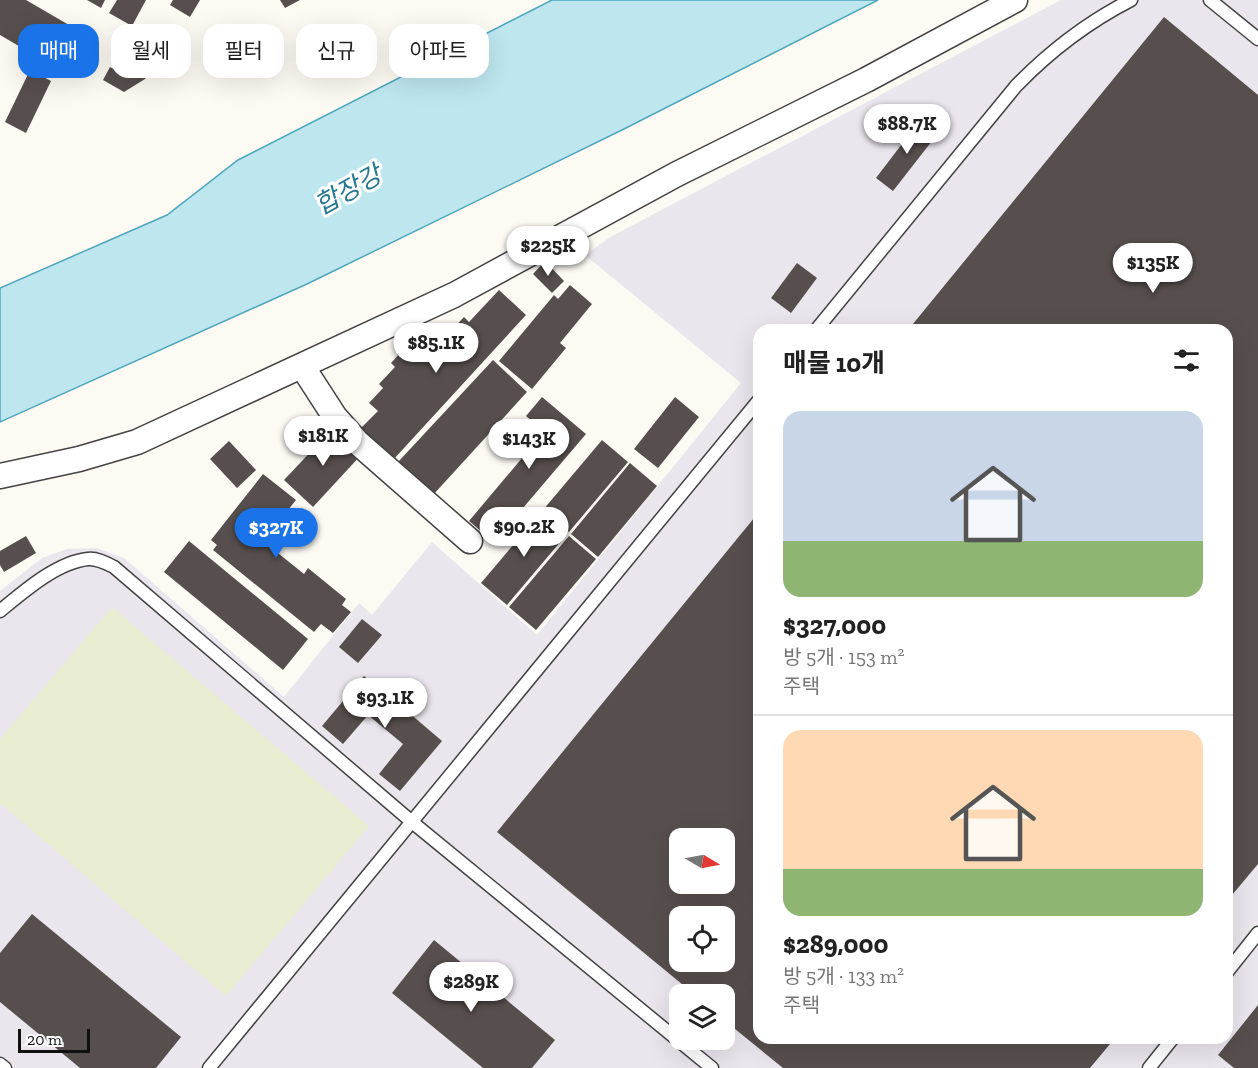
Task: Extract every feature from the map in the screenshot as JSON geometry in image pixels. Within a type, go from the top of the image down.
[{"type":"street","points":[[0,476],[79,459],[137,442],[454,295],[677,174],[866,80],[1015,0]]},
{"type":"street","points":[[302,366],[335,417],[357,441],[470,541]]},
{"type":"lane","points":[[821,324],[1016,86],[1044,58],[1108,12],[1131,0]]},
{"type":"lane","points":[[1210,0],[1258,39]]},
{"type":"lane","points":[[209,1068],[753,407]]},
{"type":"lane","points":[[0,611],[44,576],[86,559],[97,560],[114,567],[412,822],[712,1068]]},
{"type":"lane","points":[[1233,964],[1258,933]]},
{"type":"lane","points":[[1149,1068],[1168,1044]]},
{"type":"lane","points":[[0,1064],[5,1068]]},
{"type":"shaded area","points":[[1061,0],[1258,0],[1258,1068],[0,1068],[0,591],[42,558],[67,549],[96,548],[124,558],[284,697],[359,603],[372,615],[432,542],[537,635],[741,383],[585,255],[612,236]]},
{"type":"green space","points":[[112,607],[369,826],[226,996],[0,803],[0,739]]},
{"type":"water","name":"합장강","points":[[552,0],[878,0],[624,129],[307,284],[0,422],[0,288],[167,215],[238,160],[399,78],[489,78],[489,32]]},
{"type":"building","points":[[0,0],[26,0],[67,24],[18,24],[18,46],[0,35]]},
{"type":"building","points":[[87,0],[105,0],[101,8]]},
{"type":"building","points":[[117,0],[146,0],[133,24],[128,24],[109,13]]},
{"type":"building","points":[[173,0],[200,0],[190,17],[170,5]]},
{"type":"building","points":[[280,0],[300,0],[285,8]]},
{"type":"building","points":[[1164,17],[1258,95],[1258,864],[1233,894],[1233,324],[913,324]]},
{"type":"building","points":[[110,67],[111,78],[146,78],[124,92],[103,80]]},
{"type":"building","points":[[26,78],[45,78],[51,81],[26,133],[5,122]]},
{"type":"building","points":[[921,119],[939,132],[893,191],[876,178]]},
{"type":"building","points":[[545,261],[564,281],[552,293],[533,274]]},
{"type":"building","points":[[797,263],[817,278],[791,313],[771,298]]},
{"type":"building","points":[[570,285],[592,304],[560,343],[566,348],[532,389],[499,361],[554,295],[558,299]]},
{"type":"building","points":[[499,290],[526,315],[393,460],[360,429],[378,411],[369,403],[383,388],[379,384],[395,367],[391,363],[413,339],[418,343],[427,333],[430,337],[437,329],[445,337],[464,317],[469,322]]},
{"type":"building","points":[[493,360],[527,392],[433,495],[398,462]]},
{"type":"building","points":[[542,397],[586,434],[494,542],[469,521],[544,432],[526,416]]},
{"type":"building","points":[[675,397],[699,417],[658,468],[634,449]]},
{"type":"building","points":[[334,427],[362,454],[313,507],[284,480]]},
{"type":"building","points":[[602,440],[628,462],[569,532],[543,510]]},
{"type":"building","points":[[229,441],[256,470],[237,488],[210,459]]},
{"type":"building","points":[[630,463],[657,486],[598,557],[571,534]]},
{"type":"building","points":[[263,474],[296,500],[263,541],[304,574],[308,568],[346,599],[342,605],[351,612],[333,633],[321,624],[314,632],[213,550],[217,545],[211,540]]},
{"type":"building","points":[[541,512],[567,534],[507,605],[481,583]]},
{"type":"building","points":[[753,519],[753,1044],[735,1029],[735,984],[682,984],[497,832]]},
{"type":"building","points":[[26,536],[36,553],[4,572],[0,565],[0,551]]},
{"type":"building","points":[[569,536],[596,559],[536,630],[509,607]]},
{"type":"building","points":[[189,541],[308,639],[283,670],[164,572]]},
{"type":"building","points":[[362,619],[382,635],[358,663],[339,647]]},
{"type":"building","points":[[364,676],[397,704],[400,700],[410,709],[408,712],[442,741],[400,791],[379,774],[403,744],[368,715],[343,744],[322,726]]},
{"type":"building","points":[[32,914],[181,1037],[156,1068],[80,1068],[0,1002],[0,953]]},
{"type":"building","points":[[434,940],[555,1040],[532,1068],[483,1068],[392,993]]},
{"type":"building","points":[[1258,1005],[1258,1068],[1234,1068],[1218,1055],[1227,1044],[1233,1044],[1233,1036]]},
{"type":"building","points":[[754,1044],[1110,1044],[1090,1068],[783,1068]]}]
